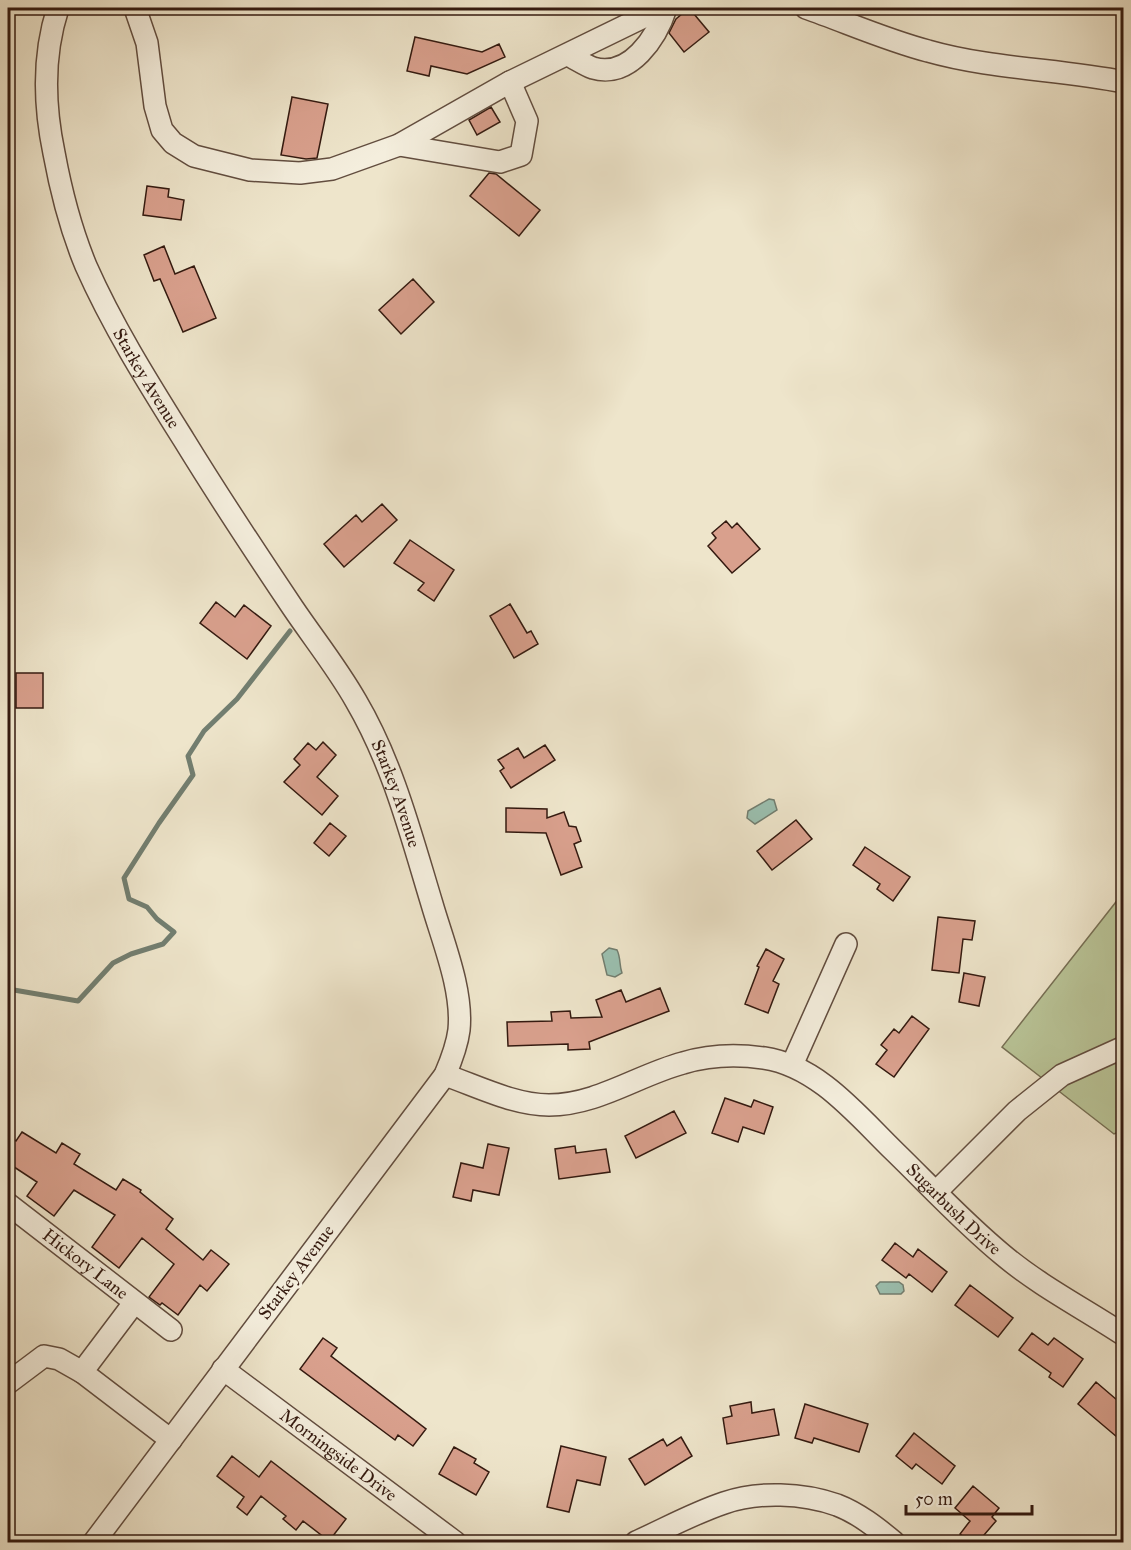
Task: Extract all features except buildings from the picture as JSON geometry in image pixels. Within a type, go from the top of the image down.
[{"type":"street","name":"Starkey Avenue","points":[[58,8],[48,53],[48,123],[61,193],[85,263],[113,321],[158,399],[238,526],[356,699],[376,738],[397,789],[453,974],[459,1012],[459,1030],[454,1053],[445,1075],[94,1542]]},
{"type":"street","points":[[135,8],[147,43],[155,106],[162,130],[173,143],[194,156],[250,170],[300,173],[332,169],[399,145],[510,82],[664,8]]},
{"type":"street","points":[[568,55],[595,68],[618,68],[644,51],[659,28],[664,8]]},
{"type":"street","points":[[806,8],[928,51],[1000,66],[1124,82]]},
{"type":"street","points":[[399,145],[500,162],[521,155],[527,121],[510,82]]},
{"type":"street","points":[[792,1065],[846,944]]},
{"type":"street","points":[[936,1192],[1017,1111],[1062,1075],[1124,1047]]},
{"type":"street","name":"Sugarbush Drive","points":[[445,1075],[517,1100],[547,1105],[572,1103],[594,1097],[681,1063],[709,1057],[737,1055],[766,1058],[792,1065],[821,1083],[850,1108],[1003,1255],[1039,1282],[1121,1328]]},
{"type":"street","name":"Hickory Lane","points":[[8,1204],[171,1330]]},
{"type":"street","name":"Hickory Lane","points":[[82,1372],[134,1303]]},
{"type":"street","points":[[8,1383],[44,1356],[59,1359],[82,1372],[171,1440]]},
{"type":"street","name":"Morningside Drive","points":[[223,1369],[455,1542]]},
{"type":"street","points":[[636,1542],[704,1510],[756,1496],[807,1498],[838,1505],[864,1519],[894,1542]]},
{"type":"shaded area","points":[[769,799],[774,800],[777,810],[755,824],[747,818],[748,811]]},
{"type":"shaded area","points":[[1123,893],[1123,1130],[1114,1134],[1002,1047]]},
{"type":"shaded area","points":[[609,948],[617,950],[619,956],[622,973],[615,977],[607,975],[602,954]]},
{"type":"shaded area","points":[[880,1282],[899,1282],[903,1285],[904,1291],[901,1294],[880,1294],[876,1286]]},
{"type":"waterway","points":[[8,989],[78,1001],[113,963],[131,954],[163,944],[174,932],[157,919],[147,907],[129,899],[124,878],[193,775],[188,756],[204,731],[237,699],[290,631]]}]
